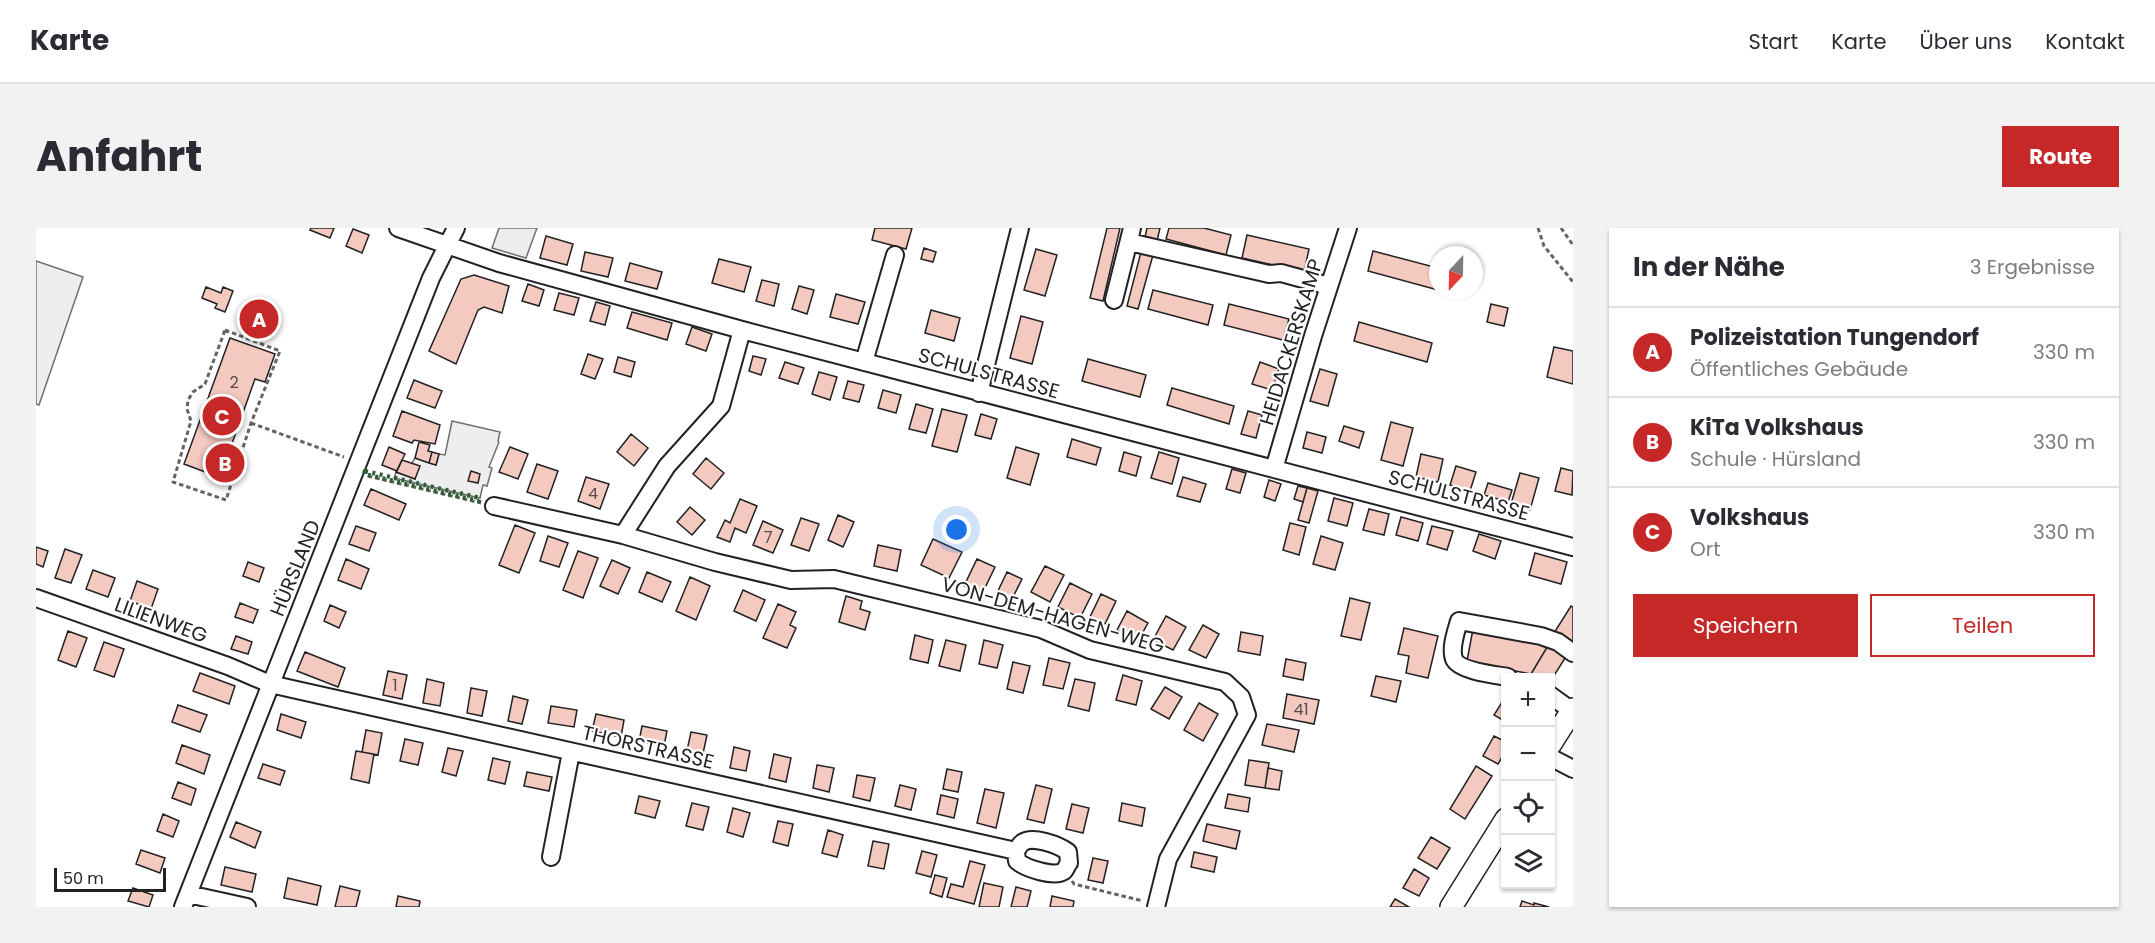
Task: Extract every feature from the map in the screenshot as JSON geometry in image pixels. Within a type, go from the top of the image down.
[{"type":"main road","points":[[1555,738],[1572,710]]},
{"type":"main road","points":[[1451,907],[1501,827]]},
{"type":"street","name":"SCHULSTRASSE","points":[[398,228],[499,263],[742,330],[1573,547]]},
{"type":"street","name":"HÜRSLAND","points":[[185,901],[431,278],[456,228]]},
{"type":"street","points":[[979,393],[1020,228]]},
{"type":"street","name":"HEIDACKERSKAMP","points":[[1274,469],[1348,228]]},
{"type":"street","points":[[1114,300],[1130,235],[1269,274],[1281,273],[1329,286]]},
{"type":"street","points":[[864,362],[895,255]]},
{"type":"street","points":[[623,535],[667,466],[721,406],[742,330]]},
{"type":"street","name":"VON-DEM-HAGEN-WEG","points":[[494,506],[623,535],[715,562],[791,580],[834,579],[1030,626],[1090,650],[1225,682],[1241,697],[1247,715],[1168,859],[1156,905]]},
{"type":"street","name":"LILIENWEG","points":[[36,598],[228,666],[270,684]]},
{"type":"street","points":[[1501,676],[1457,663],[1454,659],[1453,647],[1459,621],[1541,636],[1558,642],[1573,653]]},
{"type":"street","name":"THORSTRASSE","points":[[270,684],[1016,851]]},
{"type":"street","points":[[1555,697],[1572,710]]},
{"type":"street","points":[[551,857],[571,752]]},
{"type":"street","points":[[1555,760],[1573,769]]},
{"type":"street","points":[[1031,840],[1059,846],[1068,852],[1070,863],[1064,871],[1055,874],[1024,867],[1017,861],[1016,851],[1022,843],[1031,840]]},
{"type":"street","points":[[185,901],[247,907]]},
{"type":"path","points":[[1538,228],[1544,246],[1573,282]]},
{"type":"path","points":[[1561,228],[1573,245]]},
{"type":"path","points":[[225,330],[280,351],[251,423],[226,500],[173,482],[191,421],[187,409],[188,400],[205,384],[225,330]]},
{"type":"path","points":[[251,423],[357,468],[494,506]]},
{"type":"path","points":[[1064,871],[1074,884],[1156,905]]},
{"type":"shaded area","points":[[499,228],[537,228],[526,258],[492,248]]},
{"type":"shaded area","points":[[36,261],[83,277],[39,405],[36,404]]},
{"type":"shaded area","points":[[452,421],[500,432],[499,442],[489,467],[492,468],[487,486],[483,485],[480,498],[394,478],[396,472],[415,479],[412,463],[415,458],[436,465],[439,454],[445,455]]},
{"type":"building","points":[[311,228],[334,228],[330,238],[310,230]]},
{"type":"building","points":[[875,228],[912,228],[906,249],[872,240]]},
{"type":"building","points":[[1107,228],[1120,228],[1103,301],[1090,298]]},
{"type":"building","points":[[1147,228],[1160,228],[1156,245],[1144,242]]},
{"type":"building","points":[[1169,228],[1204,228],[1231,235],[1226,255],[1166,239]]},
{"type":"building","points":[[353,229],[369,235],[362,253],[346,246]]},
{"type":"building","points":[[1247,235],[1309,249],[1304,272],[1242,258]]},
{"type":"building","points":[[546,236],[573,244],[567,265],[540,258]]},
{"type":"building","points":[[924,248],[936,252],[933,262],[921,259]]},
{"type":"building","points":[[1036,249],[1057,255],[1045,296],[1024,290]]},
{"type":"building","points":[[1373,251],[1429,266],[1429,288],[1368,271]]},
{"type":"building","points":[[585,252],[613,258],[608,277],[581,271]]},
{"type":"building","points":[[1141,252],[1153,255],[1138,309],[1127,306]]},
{"type":"building","points":[[719,259],[751,267],[744,292],[712,283]]},
{"type":"building","points":[[630,263],[662,272],[657,289],[625,281]]},
{"type":"building","points":[[474,275],[509,286],[502,313],[484,307],[478,310],[456,364],[429,351],[461,279]]},
{"type":"building","points":[[762,280],[779,284],[774,306],[756,301]]},
{"type":"building","points":[[528,284],[544,290],[539,306],[522,301]]},
{"type":"building","points":[[799,286],[814,290],[807,314],[792,309]]},
{"type":"building","points":[[206,287],[221,293],[223,287],[233,291],[225,312],[215,308],[217,304],[202,298]]},
{"type":"building","points":[[1153,290],[1213,305],[1208,325],[1148,309]]},
{"type":"building","points":[[559,293],[579,298],[574,315],[554,310]]},
{"type":"building","points":[[836,294],[865,302],[858,324],[830,317]]},
{"type":"building","points":[[596,302],[610,306],[605,325],[590,321]]},
{"type":"building","points":[[1229,304],[1289,319],[1283,340],[1224,325]]},
{"type":"building","points":[[1491,304],[1508,308],[1504,326],[1487,322]]},
{"type":"building","points":[[252,308],[272,316],[267,330],[246,323]]},
{"type":"building","points":[[931,310],[960,318],[954,341],[925,333]]},
{"type":"building","points":[[632,312],[672,323],[667,340],[627,328]]},
{"type":"building","points":[[1021,316],[1043,322],[1032,364],[1010,358]]},
{"type":"building","points":[[1359,322],[1432,343],[1427,362],[1354,341]]},
{"type":"building","points":[[692,327],[712,334],[706,351],[686,344]]},
{"type":"building","points":[[230,338],[275,354],[265,382],[255,379],[230,449],[240,453],[229,481],[184,464]]},
{"type":"building","points":[[1554,347],[1573,351],[1573,384],[1547,377]]},
{"type":"building","points":[[588,354],[603,359],[595,379],[581,374]]},
{"type":"building","points":[[753,356],[766,359],[761,375],[749,371]]},
{"type":"building","points":[[618,357],[635,362],[631,377],[614,372]]},
{"type":"building","points":[[1088,359],[1146,375],[1140,397],[1082,381]]},
{"type":"building","points":[[785,362],[804,368],[798,384],[779,378]]},
{"type":"building","points":[[1260,362],[1279,369],[1272,390],[1252,384]]},
{"type":"building","points":[[1320,369],[1337,374],[1328,406],[1310,401]]},
{"type":"building","points":[[819,372],[837,377],[830,400],[812,394]]},
{"type":"building","points":[[414,380],[442,391],[435,408],[407,398]]},
{"type":"building","points":[[848,381],[864,385],[859,402],[843,398]]},
{"type":"building","points":[[1172,388],[1234,406],[1229,424],[1167,405]]},
{"type":"building","points":[[883,390],[901,395],[896,413],[878,408]]},
{"type":"building","points":[[916,404],[933,409],[926,433],[909,429]]},
{"type":"building","points":[[942,409],[967,415],[957,452],[932,446]]},
{"type":"building","points":[[402,411],[440,425],[435,444],[414,440],[412,443],[393,436]]},
{"type":"building","points":[[1248,411],[1262,415],[1256,438],[1241,434]]},
{"type":"building","points":[[981,414],[997,419],[991,439],[975,435]]},
{"type":"building","points":[[1391,422],[1413,428],[1403,466],[1381,460]]},
{"type":"building","points":[[1344,426],[1364,432],[1359,448],[1339,441]]},
{"type":"building","points":[[1307,432],[1326,437],[1322,453],[1303,448]]},
{"type":"building","points":[[631,434],[648,448],[634,466],[617,452]]},
{"type":"building","points":[[1072,439],[1101,448],[1096,465],[1067,457]]},
{"type":"building","points":[[419,442],[430,445],[428,451],[432,452],[429,463],[415,458]]},
{"type":"building","points":[[389,447],[405,454],[397,471],[382,465]]},
{"type":"building","points":[[510,447],[528,454],[518,479],[499,472]]},
{"type":"building","points":[[1016,447],[1039,454],[1030,485],[1007,478]]},
{"type":"building","points":[[432,452],[439,454],[436,465],[429,463]]},
{"type":"building","points":[[1124,452],[1141,457],[1136,476],[1119,471]]},
{"type":"building","points":[[1159,452],[1179,458],[1172,484],[1151,478]]},
{"type":"building","points":[[1421,454],[1443,459],[1438,482],[1416,477]]},
{"type":"building","points":[[706,458],[724,473],[711,489],[693,474]]},
{"type":"building","points":[[402,460],[420,466],[415,479],[396,472]]},
{"type":"building","points":[[537,464],[558,471],[548,499],[527,492]]},
{"type":"building","points":[[1456,466],[1476,472],[1470,491],[1450,485]]},
{"type":"building","points":[[1561,468],[1573,471],[1572,495],[1555,491]]},
{"type":"building","points":[[1232,469],[1246,473],[1240,493],[1226,489]]},
{"type":"building","points":[[471,471],[480,474],[478,483],[468,481]]},
{"type":"building","points":[[1520,473],[1539,478],[1530,510],[1511,504]]},
{"type":"building","points":[[586,477],[609,484],[600,509],[578,501]]},
{"type":"building","points":[[1183,477],[1206,484],[1200,502],[1177,496]]},
{"type":"building","points":[[1269,480],[1281,484],[1275,501],[1264,497]]},
{"type":"building","points":[[1488,483],[1512,490],[1508,502],[1484,495]]},
{"type":"building","points":[[1298,486],[1307,488],[1303,502],[1294,499]]},
{"type":"building","points":[[1307,488],[1318,491],[1309,523],[1298,520]]},
{"type":"building","points":[[371,489],[406,504],[399,520],[364,505]]},
{"type":"building","points":[[1334,498],[1353,503],[1347,526],[1328,521]]},
{"type":"building","points":[[740,499],[757,506],[746,533],[735,528],[730,542],[717,537],[725,520],[730,523]]},
{"type":"building","points":[[690,507],[705,520],[692,535],[677,522]]},
{"type":"building","points":[[1369,509],[1389,514],[1384,535],[1363,530]]},
{"type":"building","points":[[838,515],[854,522],[843,547],[828,540]]},
{"type":"building","points":[[1401,517],[1423,523],[1418,541],[1396,535]]},
{"type":"building","points":[[801,518],[819,524],[809,551],[791,545]]},
{"type":"building","points":[[763,521],[783,530],[773,553],[753,545]]},
{"type":"building","points":[[1290,523],[1306,527],[1299,555],[1283,550]]},
{"type":"building","points":[[515,525],[535,533],[519,573],[499,565]]},
{"type":"building","points":[[356,526],[376,533],[369,551],[349,544]]},
{"type":"building","points":[[1432,526],[1453,531],[1447,550],[1427,544]]},
{"type":"building","points":[[1479,534],[1501,541],[1495,559],[1473,551]]},
{"type":"building","points":[[548,536],[568,543],[559,567],[540,561]]},
{"type":"building","points":[[1321,536],[1343,543],[1335,570],[1313,564]]},
{"type":"building","points":[[933,539],[962,552],[949,578],[921,565]]},
{"type":"building","points":[[878,545],[901,550],[897,571],[874,566]]},
{"type":"building","points":[[36,547],[48,551],[43,567],[36,564]]},
{"type":"building","points":[[65,549],[82,555],[71,583],[55,578]]},
{"type":"building","points":[[578,551],[598,558],[583,598],[563,590]]},
{"type":"building","points":[[1535,553],[1567,562],[1561,584],[1529,575]]},
{"type":"building","points":[[346,559],[369,569],[361,589],[338,580]]},
{"type":"building","points":[[977,559],[995,567],[982,594],[964,586]]},
{"type":"building","points":[[612,560],[630,568],[618,594],[600,586]]},
{"type":"building","points":[[248,562],[264,568],[259,582],[243,576]]},
{"type":"building","points":[[1045,566],[1064,575],[1050,602],[1031,592]]},
{"type":"building","points":[[93,570],[115,578],[108,597],[86,589]]},
{"type":"building","points":[[647,572],[671,582],[662,602],[639,592]]},
{"type":"building","points":[[1007,572],[1022,579],[1011,601],[997,593]]},
{"type":"building","points":[[690,577],[710,586],[696,620],[676,611]]},
{"type":"building","points":[[137,581],[158,589],[151,609],[130,601]]},
{"type":"building","points":[[1070,583],[1092,594],[1080,618],[1058,607]]},
{"type":"building","points":[[743,590],[765,600],[756,621],[734,611]]},
{"type":"building","points":[[1101,594],[1116,601],[1105,624],[1090,617]]},
{"type":"building","points":[[846,596],[862,601],[860,609],[870,612],[865,630],[839,622]]},
{"type":"building","points":[[1350,598],[1370,603],[1361,640],[1341,636]]},
{"type":"building","points":[[240,603],[258,610],[253,623],[235,617]]},
{"type":"building","points":[[778,604],[796,612],[790,625],[796,628],[787,648],[763,638]]},
{"type":"building","points":[[330,605],[346,612],[339,628],[324,621]]},
{"type":"building","points":[[1571,606],[1573,607],[1573,645],[1554,633]]},
{"type":"building","points":[[1127,611],[1148,623],[1138,641],[1117,630]]},
{"type":"building","points":[[1166,616],[1186,627],[1173,650],[1153,640]]},
{"type":"building","points":[[1203,625],[1219,634],[1206,658],[1189,650]]},
{"type":"building","points":[[1404,628],[1438,636],[1428,678],[1406,673],[1409,656],[1398,654]]},
{"type":"building","points":[[1473,629],[1549,644],[1532,673],[1467,661]]},
{"type":"building","points":[[68,631],[87,638],[76,667],[58,660]]},
{"type":"building","points":[[1241,632],[1263,636],[1260,655],[1238,651]]},
{"type":"building","points":[[915,635],[933,640],[928,663],[910,659]]},
{"type":"building","points":[[236,636],[252,642],[248,654],[231,649]]},
{"type":"building","points":[[946,640],[966,645],[960,671],[939,666]]},
{"type":"building","points":[[984,640],[1003,645],[997,668],[979,664]]},
{"type":"building","points":[[104,642],[124,649],[114,677],[94,670]]},
{"type":"building","points":[[1549,644],[1567,655],[1555,674],[1532,673]]},
{"type":"building","points":[[305,652],[345,668],[338,687],[297,671]]},
{"type":"building","points":[[1049,658],[1070,663],[1063,689],[1043,685]]},
{"type":"building","points":[[1286,659],[1306,663],[1303,680],[1283,676]]},
{"type":"building","points":[[1013,662],[1030,666],[1023,693],[1007,689]]},
{"type":"building","points":[[388,671],[407,675],[402,699],[383,695]]},
{"type":"building","points":[[200,673],[235,686],[229,704],[193,691]]},
{"type":"building","points":[[1123,675],[1142,681],[1136,705],[1116,700]]},
{"type":"building","points":[[1376,676],[1401,681],[1396,702],[1371,696]]},
{"type":"building","points":[[427,679],[444,683],[440,706],[423,703]]},
{"type":"building","points":[[1075,679],[1095,683],[1089,711],[1068,706]]},
{"type":"building","points":[[1165,687],[1182,697],[1169,719],[1151,709]]},
{"type":"building","points":[[471,688],[487,691],[482,716],[467,713]]},
{"type":"building","points":[[1287,694],[1319,700],[1314,724],[1283,718]]},
{"type":"building","points":[[513,696],[528,700],[522,724],[508,721]]},
{"type":"building","points":[[1199,703],[1218,714],[1203,741],[1184,730]]},
{"type":"building","points":[[1501,704],[1501,719],[1494,715]]},
{"type":"building","points":[[178,705],[207,715],[200,732],[172,722]]},
{"type":"building","points":[[551,706],[577,710],[574,727],[548,723]]},
{"type":"building","points":[[281,714],[306,722],[301,738],[277,730]]},
{"type":"building","points":[[596,714],[624,720],[621,737],[592,731]]},
{"type":"building","points":[[1267,724],[1299,730],[1294,752],[1262,745]]},
{"type":"building","points":[[642,726],[667,731],[664,746],[639,742]]},
{"type":"building","points":[[366,730],[382,733],[378,755],[362,752]]},
{"type":"building","points":[[691,732],[707,735],[701,763],[685,760]]},
{"type":"building","points":[[1494,736],[1501,740],[1501,759],[1498,764],[1483,756]]},
{"type":"building","points":[[405,739],[423,743],[418,765],[400,761]]},
{"type":"building","points":[[182,745],[210,755],[204,774],[176,763]]},
{"type":"building","points":[[734,747],[750,751],[746,771],[730,768]]},
{"type":"building","points":[[448,748],[463,751],[456,776],[442,772]]},
{"type":"building","points":[[356,751],[374,754],[369,783],[351,779]]},
{"type":"building","points":[[774,754],[791,758],[786,782],[769,778]]},
{"type":"building","points":[[493,758],[510,762],[505,784],[488,780]]},
{"type":"building","points":[[1249,760],[1269,763],[1265,788],[1245,785]]},
{"type":"building","points":[[263,764],[285,771],[280,785],[258,778]]},
{"type":"building","points":[[817,765],[834,768],[829,792],[813,788]]},
{"type":"building","points":[[1476,766],[1492,776],[1465,819],[1450,809]]},
{"type":"building","points":[[1268,768],[1282,771],[1279,790],[1265,788]]},
{"type":"building","points":[[947,769],[962,772],[958,792],[943,789]]},
{"type":"building","points":[[527,772],[552,777],[549,791],[524,786]]},
{"type":"building","points":[[857,775],[875,778],[870,801],[853,797]]},
{"type":"building","points":[[178,782],[196,789],[191,805],[172,798]]},
{"type":"building","points":[[900,785],[916,789],[911,810],[895,806]]},
{"type":"building","points":[[1036,785],[1052,789],[1044,823],[1027,819]]},
{"type":"building","points":[[985,789],[1004,793],[996,828],[977,823]]},
{"type":"building","points":[[1228,794],[1250,798],[1248,812],[1225,808]]},
{"type":"building","points":[[941,795],[958,799],[954,818],[937,814]]},
{"type":"building","points":[[639,796],[660,801],[655,818],[635,813]]},
{"type":"building","points":[[692,803],[709,807],[703,830],[686,826]]},
{"type":"building","points":[[1122,803],[1145,808],[1142,826],[1119,821]]},
{"type":"building","points":[[1072,804],[1089,808],[1083,833],[1066,829]]},
{"type":"building","points":[[733,808],[750,813],[743,837],[727,832]]},
{"type":"building","points":[[163,814],[179,821],[173,837],[157,831]]},
{"type":"building","points":[[778,821],[793,824],[788,846],[773,842]]},
{"type":"building","points":[[236,822],[261,832],[255,848],[230,837]]},
{"type":"building","points":[[1207,824],[1240,831],[1236,849],[1203,841]]},
{"type":"building","points":[[828,830],[843,835],[837,857],[822,853]]},
{"type":"building","points":[[1431,837],[1450,848],[1437,869],[1418,858]]},
{"type":"building","points":[[873,841],[889,844],[884,869],[868,866]]},
{"type":"building","points":[[141,850],[165,858],[160,873],[136,864]]},
{"type":"building","points":[[922,851],[937,855],[931,877],[916,873]]},
{"type":"building","points":[[1194,852],[1217,857],[1214,872],[1191,867]]},
{"type":"building","points":[[1093,858],[1108,861],[1103,883],[1088,880]]},
{"type":"building","points":[[970,861],[985,865],[974,904],[947,897],[951,884],[963,887]]},
{"type":"building","points":[[225,867],[256,874],[252,892],[221,885]]},
{"type":"building","points":[[1414,869],[1429,878],[1419,896],[1403,888]]},
{"type":"building","points":[[935,875],[947,878],[942,897],[930,893]]},
{"type":"building","points":[[288,878],[321,886],[317,905],[284,898]]},
{"type":"building","points":[[984,883],[1003,887],[999,907],[979,907]]},
{"type":"building","points":[[340,886],[360,891],[356,907],[335,907]]},
{"type":"building","points":[[1016,887],[1031,891],[1027,907],[1011,907]]},
{"type":"building","points":[[133,888],[153,895],[149,907],[128,901]]},
{"type":"building","points":[[398,896],[420,901],[419,907],[396,907]]},
{"type":"building","points":[[1052,896],[1074,901],[1073,907],[1050,907]]},
{"type":"building","points":[[1395,899],[1409,907],[1390,907]]},
{"type":"building","points":[[1522,901],[1534,905],[1534,903],[1549,907],[1520,907]]},
{"type":"hedge","points":[[365,471],[480,498],[479,501],[364,474],[365,471]]},
{"type":"place","name":"Polizeistation Tungendorf","points":[[259,319]]},
{"type":"place","name":"Volkshaus","points":[[222,416]]},
{"type":"place","name":"KiTa Volkshaus","points":[[225,463]]}]
